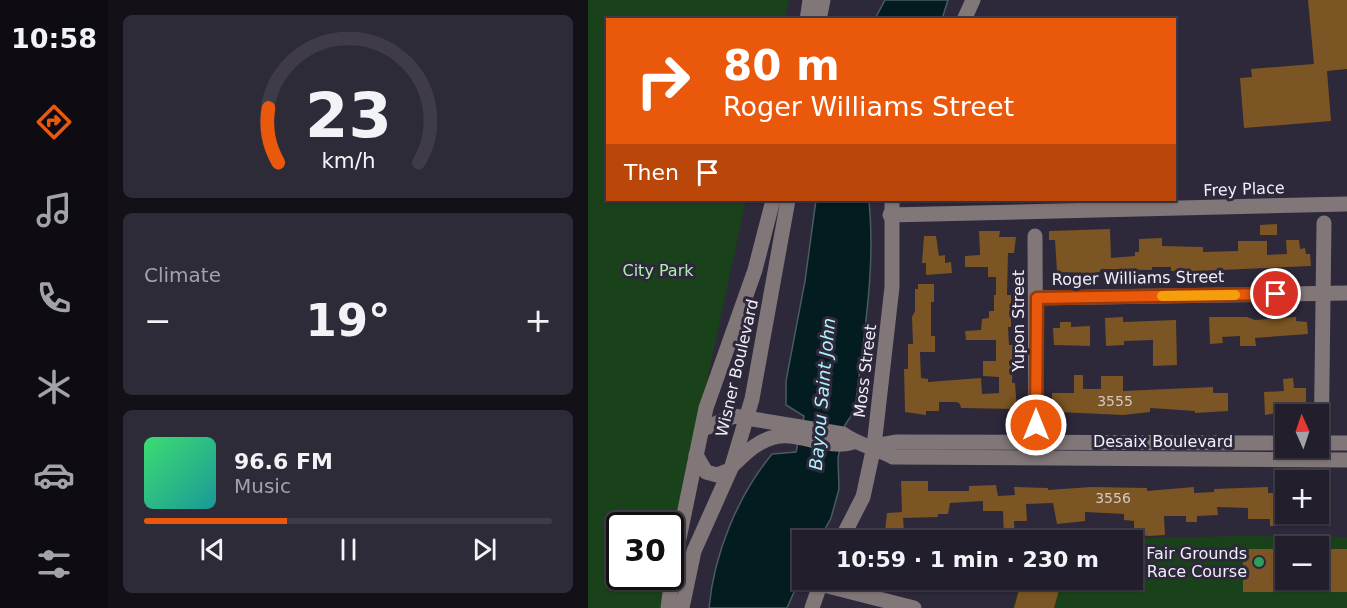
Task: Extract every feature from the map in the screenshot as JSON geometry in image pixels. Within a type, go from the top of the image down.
[{"type":"street","points":[[807,18],[810,0]]},
{"type":"street","points":[[819,18],[823,0]]},
{"type":"street","points":[[965,18],[973,0]]},
{"type":"street","name":"Wisner Boulevard","points":[[682,608],[694,552],[731,468],[747,417],[761,358],[775,227],[773,201]]},
{"type":"street","name":"Wisner Boulevard","points":[[668,608],[706,408],[755,270],[788,201]]},
{"type":"street","name":"Frey Place","points":[[891,207],[1347,204]]},
{"type":"street","name":"Moss Street","points":[[846,530],[863,497],[874,446],[892,287],[891,207]]},
{"type":"street","points":[[1321,404],[1324,223]]},
{"type":"street","name":"Yupon Street","points":[[1035,236],[1036,450]]},
{"type":"street","name":"Roger Williams Street","points":[[1037,298],[1347,293]]},
{"type":"street","name":"Desaix Boulevard","points":[[703,429],[734,416],[747,417],[800,433],[874,446],[897,442],[1036,450],[1347,459]]},
{"type":"street","name":"Desaix Boulevard","points":[[731,468],[755,445],[774,436],[800,433]]},
{"type":"street","name":"Desaix Boulevard","points":[[1036,450],[1275,443]]},
{"type":"street","points":[[1329,443],[1347,443]]},
{"type":"street","points":[[696,455],[706,472],[717,475],[731,468]]},
{"type":"street","points":[[812,608],[818,590]]},
{"type":"street","points":[[852,590],[914,608]]},
{"type":"green space","name":"City Park","points":[[588,0],[789,0],[785,18],[606,18],[606,201],[746,201],[679,512],[606,512],[606,590],[664,590],[663,608],[588,608]]},
{"type":"green space","points":[[1275,536],[1275,590],[1329,590],[1329,537],[1347,537],[1347,608],[1013,608],[1018,590],[1143,590],[1143,538]]},
{"type":"water","points":[[885,0],[948,0],[942,18],[876,18]]},
{"type":"water","name":"Bayou Saint John","points":[[816,201],[869,201],[871,253],[868,305],[855,410],[845,425],[838,458],[839,489],[831,518],[824,530],[792,530],[792,590],[795,590],[787,608],[709,608],[722,547],[748,489],[772,454],[796,452],[804,416],[786,405],[786,381],[805,281]]},
{"type":"building","points":[[1308,0],[1347,0],[1347,69],[1327,71],[1331,121],[1244,128],[1240,78],[1252,77],[1251,69],[1314,64]]},
{"type":"building","points":[[1277,224],[1277,235],[1260,235],[1260,225]]},
{"type":"building","points":[[1110,229],[1111,258],[1135,256],[1135,252],[1139,252],[1139,239],[1162,238],[1162,246],[1203,247],[1203,252],[1238,251],[1238,241],[1267,241],[1267,255],[1287,254],[1286,240],[1299,240],[1300,249],[1305,248],[1306,254],[1310,254],[1311,266],[1197,271],[1171,271],[1171,267],[1152,267],[1152,270],[1101,269],[1096,278],[1092,273],[1057,272],[1055,240],[1049,240],[1049,231]]},
{"type":"building","points":[[979,231],[1000,231],[999,237],[1016,237],[1014,253],[1008,253],[1007,295],[1011,295],[1011,327],[1008,327],[1009,345],[1013,345],[1012,383],[1015,383],[1017,409],[961,408],[957,402],[939,402],[939,411],[926,411],[926,415],[905,412],[904,369],[908,369],[908,344],[913,344],[912,317],[915,311],[915,289],[918,289],[918,284],[934,284],[934,302],[931,302],[931,336],[935,336],[935,352],[920,352],[921,378],[928,379],[928,382],[981,378],[982,394],[999,393],[999,377],[983,376],[983,361],[996,361],[996,340],[966,340],[965,331],[981,330],[982,319],[989,318],[989,311],[994,311],[994,295],[996,295],[996,277],[988,277],[988,267],[965,267],[965,256],[980,255]]},
{"type":"building","points":[[924,236],[936,236],[939,256],[945,255],[945,263],[951,262],[952,273],[926,275],[926,263],[922,263]]},
{"type":"building","points":[[1123,317],[1123,322],[1176,320],[1177,365],[1153,366],[1153,340],[1124,341],[1124,345],[1106,346],[1105,318]]},
{"type":"building","points":[[1209,317],[1247,317],[1255,320],[1296,317],[1296,321],[1307,322],[1308,334],[1255,338],[1256,346],[1240,346],[1240,336],[1222,337],[1223,343],[1210,344]]},
{"type":"building","points":[[1060,322],[1071,322],[1071,327],[1090,326],[1090,346],[1054,345],[1053,328],[1060,328]]},
{"type":"building","points":[[1074,375],[1083,375],[1083,389],[1101,389],[1101,376],[1123,376],[1123,391],[1213,387],[1213,393],[1228,393],[1228,411],[1195,413],[1195,411],[1150,408],[1150,412],[1123,415],[1058,412],[1058,408],[1052,408],[1052,393],[1074,393]]},
{"type":"building","points":[[1293,378],[1294,388],[1306,388],[1306,404],[1275,404],[1275,413],[1265,415],[1264,392],[1284,391],[1283,379]]},
{"type":"building","points":[[901,481],[928,481],[928,491],[969,491],[969,486],[996,485],[998,496],[1015,495],[1014,487],[1048,488],[1048,490],[1091,487],[1147,488],[1147,491],[1194,487],[1194,493],[1214,492],[1214,489],[1268,487],[1268,493],[1275,493],[1275,524],[1282,524],[1282,526],[1270,526],[1270,519],[1248,519],[1248,508],[1217,507],[1218,515],[1197,516],[1197,522],[1186,522],[1186,516],[1164,516],[1165,535],[1149,536],[1143,535],[1143,530],[1134,530],[1134,521],[1124,520],[1124,514],[1085,512],[1085,521],[1057,524],[1053,503],[1026,504],[1027,521],[1014,521],[1014,530],[1004,530],[1003,511],[983,511],[983,501],[950,503],[948,514],[938,514],[938,517],[903,518],[904,530],[885,530],[887,513],[902,512]]},
{"type":"building","points":[[1243,549],[1275,549],[1275,590],[1329,590],[1329,549],[1347,549],[1347,592],[1243,592]]},
{"type":"building","points":[[1019,590],[1059,590],[1054,608],[1014,608]]},
{"type":"slow traffic","points":[[1162,296],[1235,295]]},
{"type":"place","name":"Fair Grounds Race Course","points":[[1259,562]]},
{"type":"route","points":[[1036,425],[1037,298],[1276,294]]}]
